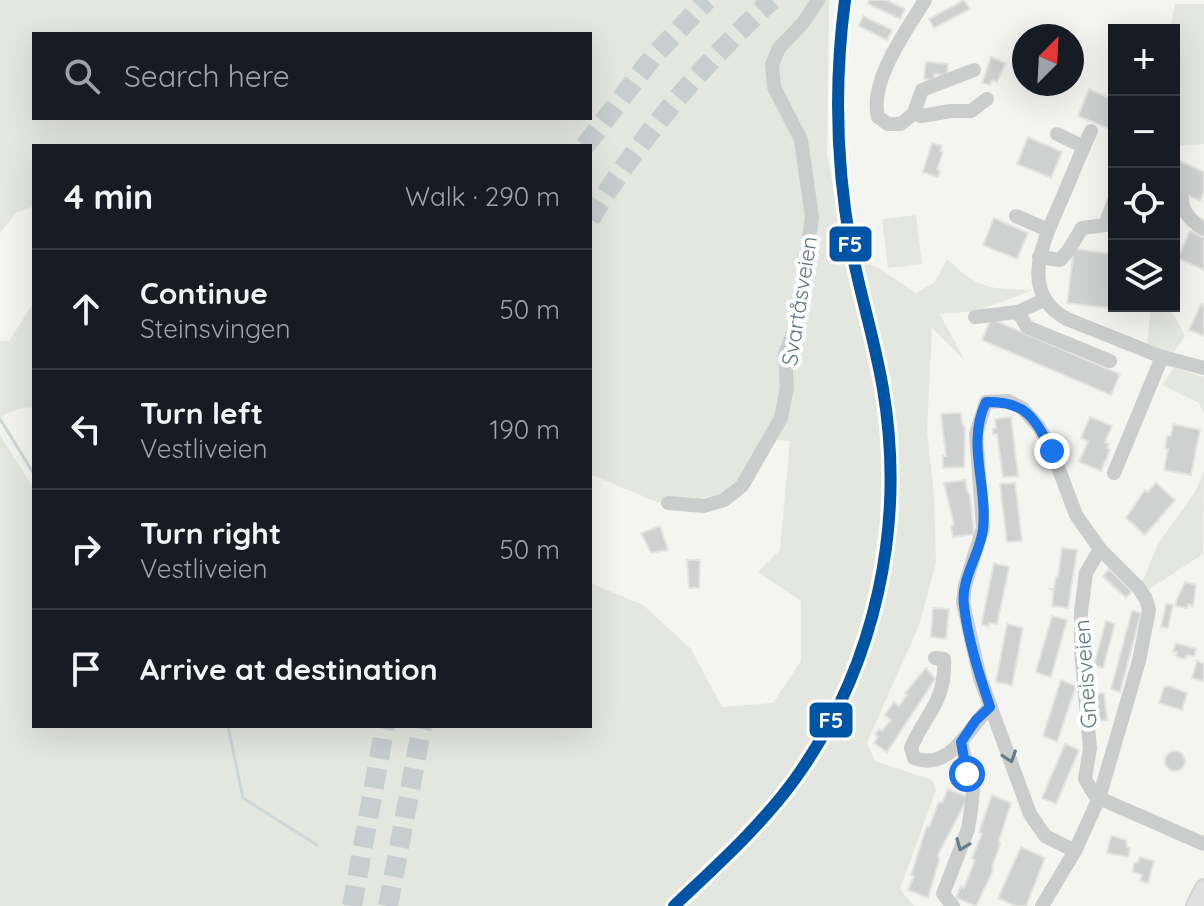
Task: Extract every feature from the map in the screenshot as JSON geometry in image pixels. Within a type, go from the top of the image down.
[{"type":"street","name":"Svartåsveien","points":[[668,503],[704,506],[724,500],[742,486],[781,418],[787,388],[785,354],[797,323],[812,217],[801,140],[774,87],[772,65],[779,48],[803,23],[818,0]]},
{"type":"street","points":[[925,0],[879,84],[874,102],[878,117],[888,124],[901,124],[914,113],[922,90],[974,70]]},
{"type":"street","points":[[945,83],[949,111]]},
{"type":"street","points":[[914,113],[921,116],[974,110],[987,99]]},
{"type":"street","points":[[1091,131],[1039,257],[1038,273],[1044,300],[1067,319],[1162,357],[1204,368]]},
{"type":"street","points":[[1057,134],[1084,147]]},
{"type":"street","points":[[1182,198],[1183,208],[1189,217],[1204,229]]},
{"type":"street","points":[[1016,216],[1048,230]]},
{"type":"street","points":[[1039,257],[1064,261],[1082,228],[1105,225],[1108,217]]},
{"type":"street","points":[[975,317],[1018,312],[1044,300]]},
{"type":"street","points":[[1018,312],[1027,327],[1110,361]]},
{"type":"street","points":[[1114,473],[1162,357]]},
{"type":"street","points":[[1042,906],[1075,851],[1099,798],[1148,621],[1146,599],[1134,581],[1100,549],[1076,515],[1052,451],[1039,427],[1022,408],[1008,401],[986,402],[976,434],[983,528],[965,585],[963,603],[973,655],[1035,823],[1053,841],[1075,851]]},
{"type":"street","name":"Gneisveien","points":[[1099,798],[1085,779],[1090,748],[1081,624],[1086,573],[1100,549]]},
{"type":"street","points":[[935,658],[944,659],[939,700],[911,748],[914,758],[934,761],[952,752],[990,707]]},
{"type":"street","points":[[953,906],[943,894],[968,829],[973,791],[961,742]]},
{"type":"street","points":[[1099,798],[1204,844]]},
{"type":"shaded area","points":[[0,0],[829,0],[827,153],[845,255],[879,268],[916,293],[935,282],[947,259],[968,277],[986,286],[1033,290],[977,311],[940,314],[965,361],[932,328],[927,430],[934,496],[936,563],[919,625],[867,743],[875,761],[932,780],[936,790],[900,889],[914,906],[0,906],[0,435],[32,486],[32,728],[592,728],[592,584],[643,605],[691,649],[722,707],[773,703],[801,661],[801,601],[758,572],[780,550],[790,441],[775,440],[733,490],[684,503],[657,502],[592,475],[592,144],[32,144],[32,207],[16,213],[0,233]]},
{"type":"shaded area","points":[[1175,4],[1204,4],[1204,144],[1180,146],[1180,24],[1171,24]]},
{"type":"shaded area","points":[[916,215],[922,264],[888,268],[882,219]]},
{"type":"shaded area","points":[[32,305],[32,408],[17,410],[0,418],[0,342],[9,341]]},
{"type":"shaded area","points":[[1150,312],[1172,312],[1185,336],[1172,355],[1147,344]]},
{"type":"shaded area","points":[[1175,367],[1204,378],[1204,415],[1199,403],[1162,385]]},
{"type":"shaded area","points":[[1204,471],[1203,554],[1148,590],[1142,583],[1158,544],[1195,492]]},
{"type":"building","points":[[869,0],[886,0],[905,9],[900,19],[868,4]]},
{"type":"building","points":[[964,0],[970,9],[934,28],[929,19]]},
{"type":"building","points":[[863,16],[892,30],[887,40],[859,26]]},
{"type":"building","points":[[991,57],[1006,63],[997,82],[992,80],[990,85],[982,83]]},
{"type":"building","points":[[926,62],[948,64],[947,75],[934,74],[934,80],[924,79]]},
{"type":"building","points":[[1089,89],[1108,97],[1108,128],[1078,116]]},
{"type":"building","points":[[1028,137],[1062,152],[1051,178],[1017,164]]},
{"type":"building","points":[[932,143],[942,146],[938,177],[923,172]]},
{"type":"building","points":[[1180,161],[1204,172],[1204,192],[1200,201],[1180,192]]},
{"type":"building","points":[[994,218],[1028,233],[1017,259],[983,245]]},
{"type":"building","points":[[1190,231],[1204,238],[1204,270],[1180,259]]},
{"type":"building","points":[[1074,249],[1108,253],[1108,308],[1067,303]]},
{"type":"building","points":[[1201,304],[1204,305],[1204,336],[1189,330]]},
{"type":"building","points":[[991,319],[1120,374],[1111,395],[982,340]]},
{"type":"building","points":[[961,413],[965,428],[964,467],[943,468],[943,456],[946,456],[941,414]]},
{"type":"building","points":[[1011,417],[1018,476],[1003,477],[997,434],[993,434],[993,429],[996,428],[995,419]]},
{"type":"building","points":[[1090,417],[1112,426],[1105,442],[1110,450],[1101,471],[1079,462],[1088,441],[1081,438]]},
{"type":"building","points":[[1173,424],[1200,430],[1191,475],[1164,470],[1167,436],[1171,436]]},
{"type":"building","points":[[965,480],[970,495],[974,534],[953,537],[951,526],[954,525],[944,483]]},
{"type":"building","points":[[1015,483],[1022,541],[1007,542],[1000,484]]},
{"type":"building","points":[[1156,483],[1175,500],[1145,535],[1126,518],[1145,490],[1148,492]]},
{"type":"building","points":[[660,526],[668,550],[651,553],[641,533]]},
{"type":"building","points":[[1062,548],[1077,550],[1068,608],[1052,606],[1054,591],[1051,589],[1054,589],[1058,577]]},
{"type":"building","points":[[687,560],[700,560],[699,588],[689,588]]},
{"type":"building","points":[[994,563],[1009,567],[997,624],[989,623],[988,626],[982,625],[982,621]]},
{"type":"building","points":[[1109,569],[1132,591],[1126,598],[1103,576]]},
{"type":"building","points":[[1185,582],[1196,585],[1193,606],[1188,604],[1187,608],[1176,606]]},
{"type":"building","points":[[1166,604],[1173,605],[1168,628],[1161,627]]},
{"type":"building","points":[[933,608],[949,609],[946,639],[931,637]]},
{"type":"building","points":[[1132,611],[1141,613],[1120,692],[1111,689]]},
{"type":"building","points":[[1052,616],[1067,620],[1051,677],[1036,672]]},
{"type":"building","points":[[1106,621],[1115,624],[1103,668],[1094,665]]},
{"type":"building","points":[[1007,624],[1023,628],[1012,685],[996,682]]},
{"type":"building","points":[[1176,643],[1196,649],[1194,656],[1187,655],[1185,659],[1176,656],[1177,652],[1173,651]]},
{"type":"building","points":[[1197,661],[1204,664],[1204,681],[1192,678]]},
{"type":"building","points":[[926,668],[935,679],[887,752],[874,743],[878,737],[875,734],[891,720],[885,715],[894,702],[899,706],[907,695],[905,693]]},
{"type":"building","points":[[1061,680],[1076,686],[1057,742],[1043,736]]},
{"type":"building","points":[[1164,687],[1187,693],[1182,710],[1159,703]]},
{"type":"building","points":[[1104,693],[1107,720],[1097,721],[1094,694]]},
{"type":"building","points":[[1065,744],[1079,750],[1056,804],[1042,798]]},
{"type":"building","points":[[1175,751],[1182,754],[1185,761],[1182,768],[1175,771],[1168,768],[1165,761],[1168,754]]},
{"type":"building","points":[[948,789],[968,797],[938,855],[928,898],[908,890],[927,826]]},
{"type":"building","points":[[992,795],[1011,803],[993,870],[976,906],[956,898],[961,886],[964,888],[975,860],[972,858]]},
{"type":"building","points":[[1111,836],[1126,840],[1130,848],[1128,857],[1107,853]]},
{"type":"building","points":[[1021,847],[1045,858],[1026,906],[1015,906],[998,898]]},
{"type":"building","points":[[1140,857],[1154,861],[1148,883],[1140,881],[1142,875],[1133,872],[1134,863]]},
{"type":"waterway","points":[[0,419],[32,471]]},
{"type":"waterway","points":[[228,728],[243,798],[317,845]]},
{"type":"tunnel","points":[[587,144],[652,58],[707,0]]},
{"type":"tunnel","points":[[592,216],[630,159],[674,103],[721,50],[772,0]]},
{"type":"tunnel","points":[[352,906],[385,728]]},
{"type":"tunnel","points":[[388,906],[422,728]]},
{"type":"transit line","name":"F5","points":[[674,906],[753,829],[795,779],[823,735],[846,690],[865,642],[878,593],[887,542],[889,440],[880,371],[851,247],[842,185],[838,93],[845,0]]},
{"type":"route","points":[[967,774],[961,742],[976,720],[990,707],[973,655],[963,603],[965,585],[983,528],[976,434],[986,402],[1008,401],[1022,408],[1039,427],[1052,451]]}]
